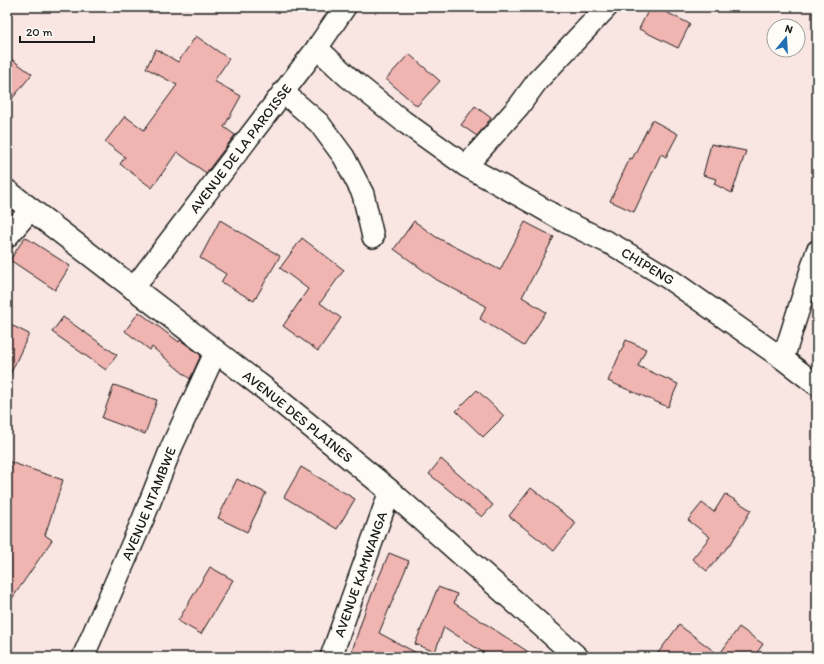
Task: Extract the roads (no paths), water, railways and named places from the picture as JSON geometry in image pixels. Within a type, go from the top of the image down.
[{"type":"street","points":[[466,166],[519,106],[538,80],[607,7]]},
{"type":"street","name":"AVENUE DE LA PAROISSE","points":[[133,289],[317,48],[341,8]]},
{"type":"street","name":"CHIPENG","points":[[317,48],[348,76],[403,121],[466,166],[564,221],[615,246],[668,278],[783,358],[817,385]]},
{"type":"street","points":[[283,92],[318,123],[344,157],[363,194],[373,237]]},
{"type":"street","name":"AVENUE DES PLAINES","points":[[7,191],[133,289],[216,351],[390,491],[577,657]]},
{"type":"street","points":[[7,237],[31,209]]},
{"type":"street","points":[[783,358],[817,251]]},
{"type":"street","name":"AVENUE NTAMBWE","points":[[83,657],[143,519],[172,446],[216,351]]},
{"type":"street","name":"AVENUE KAMWANGA","points":[[331,657],[390,491]]}]
